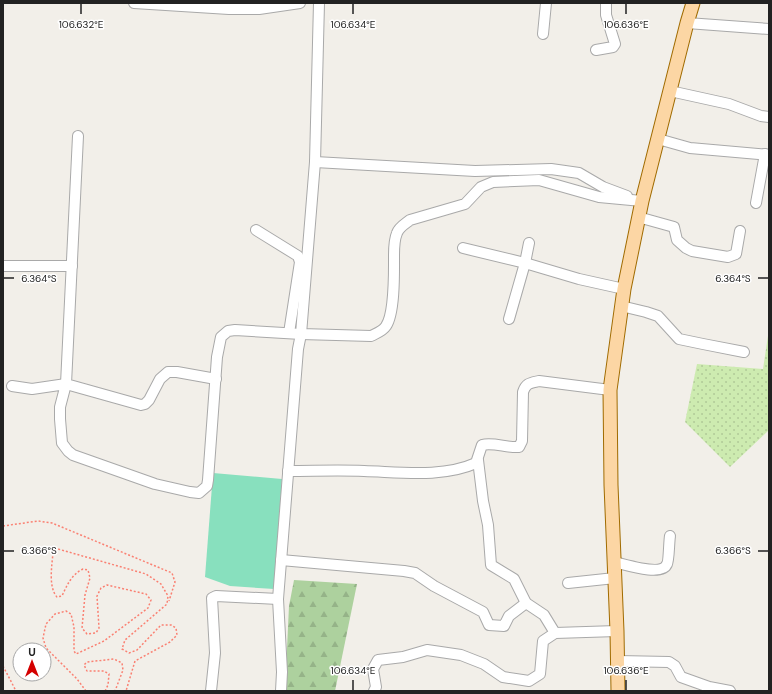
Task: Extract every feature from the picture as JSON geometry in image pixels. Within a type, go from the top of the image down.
[{"type":"main road","points":[[618,691],[611,485],[610,390],[621,306],[638,217],[693,3]]},
{"type":"street","points":[[134,3],[259,9],[300,3]]},
{"type":"street","points":[[281,691],[282,672],[278,599],[315,162],[319,3]]},
{"type":"street","points":[[543,34],[546,3]]},
{"type":"street","points":[[596,50],[613,48],[615,44],[606,16],[606,3]]},
{"type":"street","points":[[687,23],[769,29]]},
{"type":"street","points":[[670,92],[729,104],[761,116],[769,117]]},
{"type":"street","points":[[78,136],[66,384],[60,407],[62,443],[73,455],[155,484],[190,492],[199,493],[207,486],[217,357],[221,337],[228,331],[235,330],[371,336],[379,332],[386,326],[390,319],[394,293],[394,243],[397,233],[403,225],[410,220],[465,204],[481,187],[493,182],[539,180],[599,197],[642,201]]},
{"type":"street","points":[[658,139],[690,148],[767,154],[756,203]]},
{"type":"street","points":[[315,162],[475,171],[552,169],[579,173],[603,187],[642,201]]},
{"type":"street","points":[[638,217],[674,228],[678,240],[686,248],[692,251],[728,257],[736,254],[740,231]]},
{"type":"street","points":[[256,230],[298,256],[300,262],[289,333]]},
{"type":"street","points":[[509,318],[525,263],[529,243]]},
{"type":"street","points":[[463,248],[525,263],[579,279],[624,289]]},
{"type":"street","points":[[3,266],[72,266]]},
{"type":"street","points":[[621,306],[658,316],[679,339],[744,352]]},
{"type":"street","points":[[12,386],[32,390],[66,384],[141,405],[145,404],[149,400],[160,379],[168,372],[177,372],[216,379]]},
{"type":"street","points":[[555,633],[544,615],[526,603],[514,579],[491,565],[488,525],[482,501],[478,460],[482,445],[486,444],[519,447],[522,441],[523,392],[525,386],[531,382],[539,381],[610,390]]},
{"type":"street","points":[[288,471],[431,473],[468,467],[476,463],[478,460]]},
{"type":"street","points":[[614,562],[650,570],[663,568],[667,564],[670,536]]},
{"type":"street","points":[[281,560],[415,573],[434,586],[483,612],[490,625],[504,626],[509,616],[526,603]]},
{"type":"street","points":[[568,583],[615,578]]},
{"type":"street","points":[[211,691],[215,653],[212,598],[216,596],[278,599]]},
{"type":"street","points":[[374,691],[376,687],[374,669],[378,660],[403,657],[427,650],[461,656],[484,664],[503,677],[529,681],[540,674],[543,641],[555,633],[617,631]]},
{"type":"street","points":[[618,662],[669,662],[675,666],[681,677],[709,687],[730,691]]},
{"type":"path","points":[[3,526],[38,521],[52,523],[172,573],[175,582],[167,604],[124,640],[122,649],[129,653],[137,650],[162,626],[171,625],[176,628],[177,635],[170,642],[135,662],[126,691]]},
{"type":"path","points":[[86,691],[77,678],[46,648],[43,638],[46,624],[55,614],[66,611],[71,614],[74,627],[74,651],[76,654],[104,641],[148,608],[151,600],[146,594],[107,585],[101,588],[97,596],[99,628],[96,633],[87,634],[82,628],[85,595],[90,578],[88,570],[83,569],[78,571],[70,580],[62,596],[56,597],[53,593],[52,583],[53,553],[58,549],[146,574],[162,584],[168,596],[167,604]]},
{"type":"path","points":[[105,691],[108,685],[109,674],[104,671],[87,671],[84,665],[87,662],[114,659],[122,663],[123,670],[115,691]]},
{"type":"path","points":[[3,666],[16,691]]},
{"type":"green space","points":[[769,329],[769,430],[730,467],[685,422],[697,364],[763,369]]},
{"type":"green space","points":[[213,473],[282,479],[274,589],[230,586],[205,577]]},
{"type":"green space","points":[[294,580],[357,584],[335,691],[285,691],[289,606]]}]
